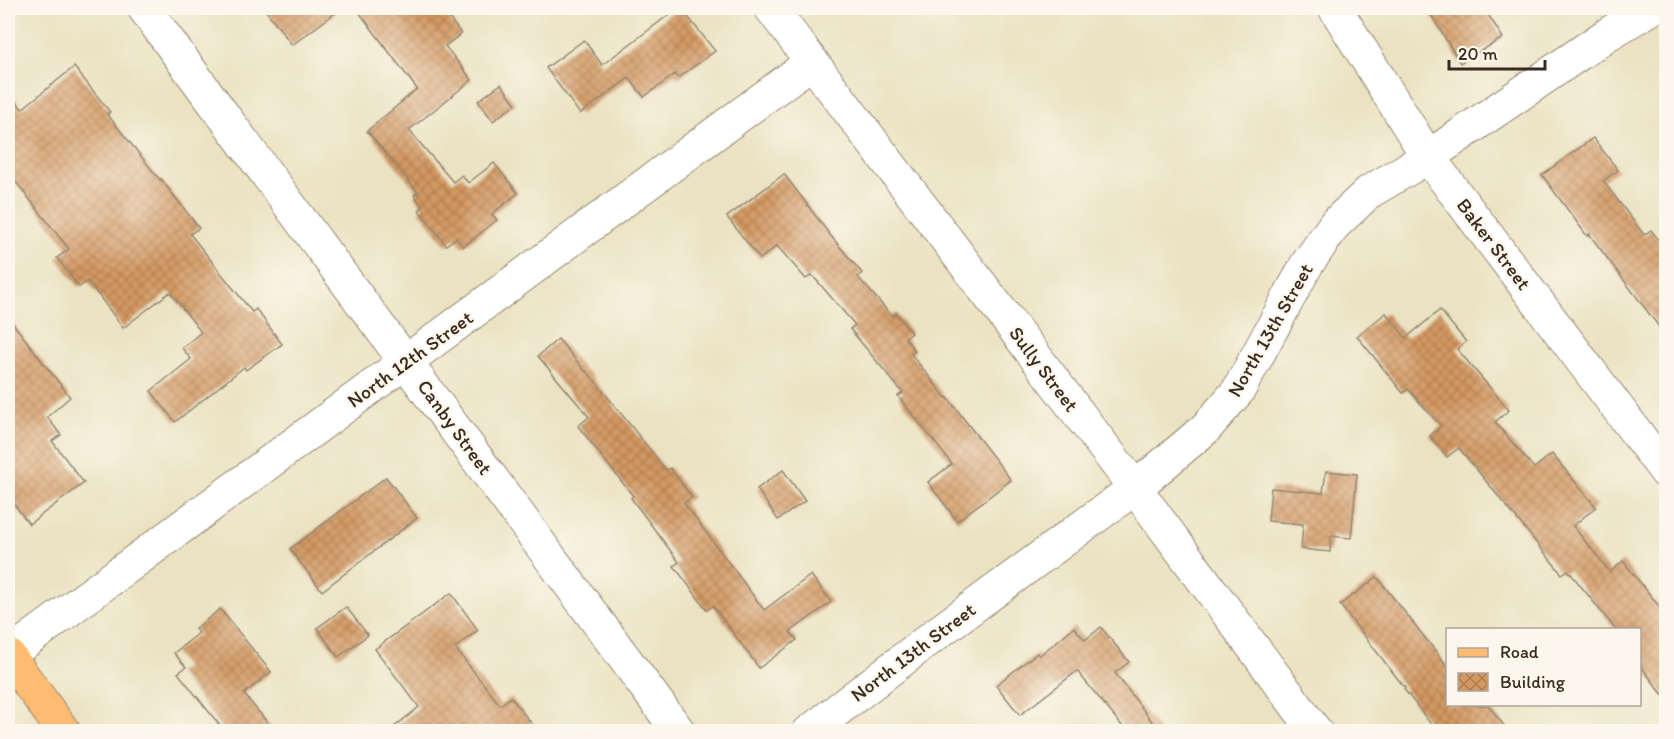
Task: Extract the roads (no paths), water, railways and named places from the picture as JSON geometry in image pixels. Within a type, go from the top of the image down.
[{"type":"main road","points":[[8,655],[64,732]]},
{"type":"street","name":"Canby Street","points":[[144,8],[679,732]]},
{"type":"street","name":"Sully Street","points":[[771,8],[1135,488],[1316,732]]},
{"type":"street","name":"Baker Street","points":[[1335,8],[1428,157],[1666,472]]},
{"type":"street","name":"North 13th Street","points":[[809,732],[936,634],[1135,488],[1204,429],[1238,391],[1307,264],[1335,224],[1370,192],[1428,157],[1608,34],[1652,8]]},
{"type":"street","name":"North 12th Street","points":[[8,655],[812,63]]}]
